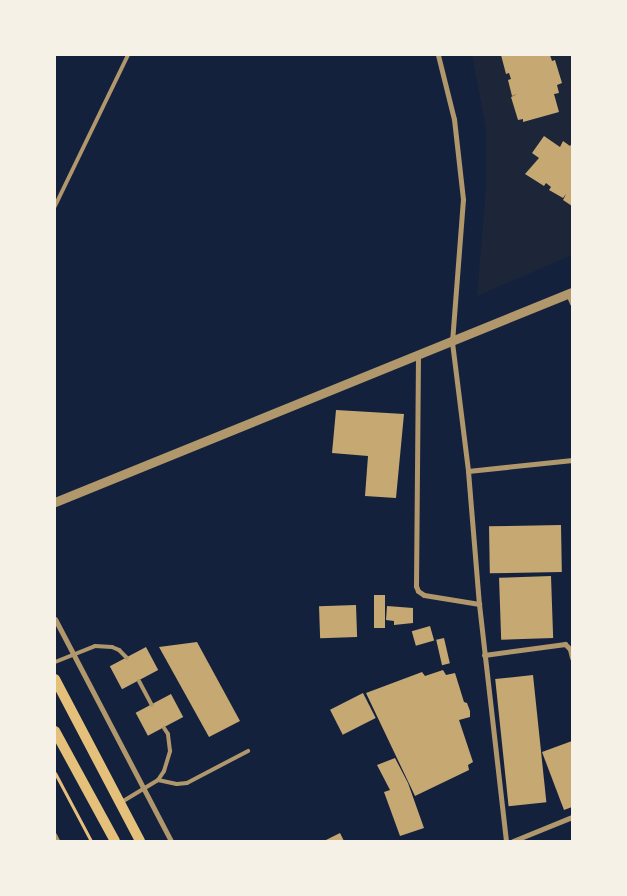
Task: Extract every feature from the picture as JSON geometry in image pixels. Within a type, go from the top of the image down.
[{"type":"main road","points":[[55,679],[140,841]]},
{"type":"main road","points":[[55,731],[115,841]]},
{"type":"street","points":[[438,55],[454,119],[462,199],[452,342],[468,471],[484,655],[506,841]]},
{"type":"street","points":[[55,502],[570,293],[572,303]]},
{"type":"street","points":[[418,356],[416,586],[418,591],[424,595],[479,604]]},
{"type":"street","points":[[468,471],[572,460]]},
{"type":"street","points":[[55,620],[171,841]]},
{"type":"street","points":[[484,655],[565,644],[570,649],[572,658]]},
{"type":"street","points":[[513,841],[572,817]]},
{"type":"lane","points":[[55,206],[128,55]]},
{"type":"lane","points":[[55,662],[87,648],[107,646],[119,650],[127,658]]},
{"type":"lane","points":[[139,680],[152,705]]},
{"type":"lane","points":[[120,803],[158,780],[164,771],[170,751],[168,734],[164,728]]},
{"type":"lane","points":[[158,780],[177,784],[187,783],[248,751]]},
{"type":"lane","points":[[55,835],[58,841]]},
{"type":"path","points":[[55,773],[91,841]]},
{"type":"shaded area","points":[[472,55],[572,55],[572,255],[477,296],[486,190],[486,128]]},
{"type":"building","points":[[501,55],[550,55],[552,61],[555,60],[562,83],[557,85],[559,93],[554,94],[559,112],[523,122],[523,119],[518,120],[511,97],[517,94],[512,96],[508,80],[511,79],[509,73],[506,74]]},
{"type":"building","points":[[544,136],[560,147],[563,141],[570,146],[572,143],[572,206],[563,200],[566,194],[563,198],[549,190],[551,187],[546,183],[544,186],[525,174],[539,158],[532,153]]},
{"type":"building","points":[[336,410],[404,414],[396,498],[365,496],[368,456],[332,453]]},
{"type":"building","points":[[561,525],[562,572],[490,573],[489,526]]},
{"type":"building","points":[[551,576],[553,638],[501,640],[499,578]]},
{"type":"building","points":[[374,595],[385,595],[385,628],[374,628]]},
{"type":"building","points":[[356,605],[357,637],[320,638],[319,606]]},
{"type":"building","points":[[387,606],[413,608],[413,623],[394,625],[394,621],[386,620]]},
{"type":"building","points":[[430,626],[434,640],[416,646],[412,631]]},
{"type":"building","points":[[444,638],[450,663],[442,665],[436,640]]},
{"type":"building","points":[[197,642],[240,721],[209,737],[159,647]]},
{"type":"building","points":[[146,647],[158,670],[122,689],[110,666]]},
{"type":"building","points":[[443,670],[446,675],[455,673],[464,702],[467,703],[470,711],[470,717],[459,720],[473,762],[468,765],[469,770],[415,796],[366,693],[422,672],[425,676]]},
{"type":"building","points":[[533,675],[546,802],[509,806],[495,679]]},
{"type":"building","points":[[363,693],[376,718],[343,735],[330,710]]},
{"type":"building","points":[[171,694],[183,717],[148,736],[136,713]]},
{"type":"building","points":[[572,741],[572,807],[564,810],[542,752]]},
{"type":"building","points":[[395,758],[408,783],[424,828],[400,836],[384,792],[390,790],[377,765]]},
{"type":"building","points":[[340,833],[344,841],[324,841]]}]
